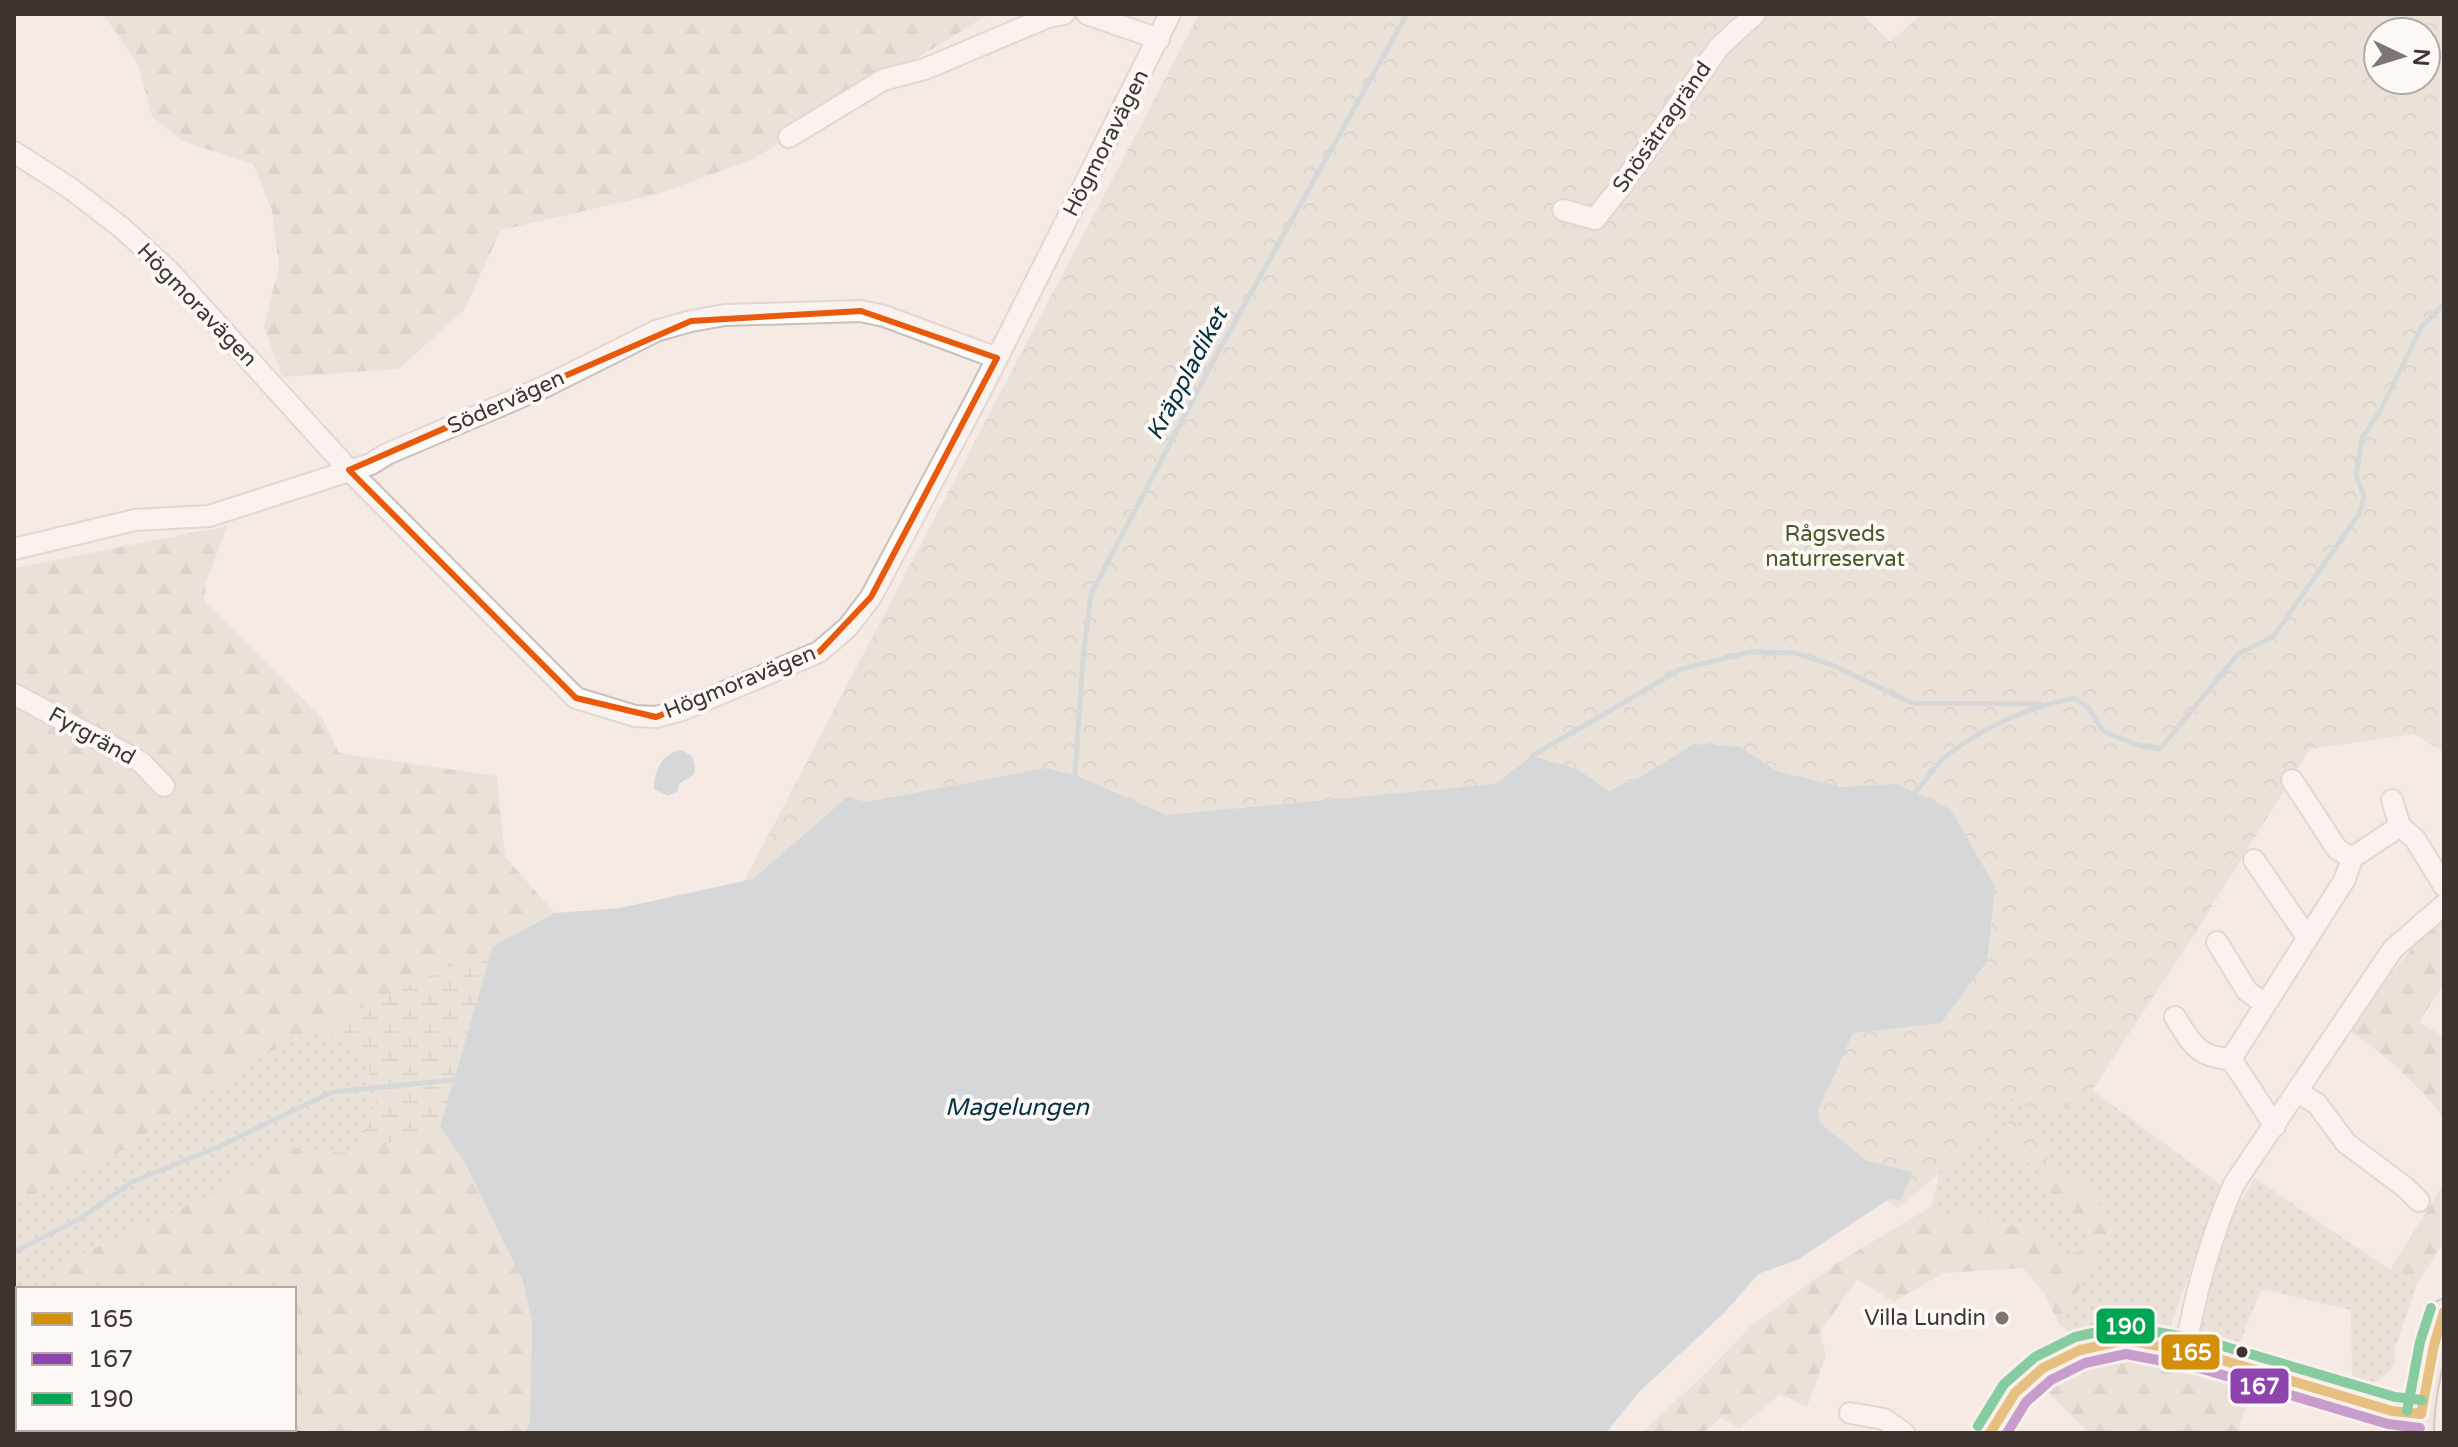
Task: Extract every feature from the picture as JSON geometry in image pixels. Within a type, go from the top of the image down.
[{"type":"main road","points":[[2421,1424],[2434,1345],[2444,1312]]},
{"type":"street","points":[[789,137],[883,80],[925,69],[1048,17],[1064,14]]},
{"type":"street","points":[[1087,14],[1159,39]]},
{"type":"street","name":"Högmoravägen","points":[[14,152],[70,188],[122,228],[168,270],[349,470],[576,698],[635,716],[656,717],[682,710],[819,652],[848,627],[871,597],[997,358],[1170,14]]},
{"type":"street","name":"Snösätragränd","points":[[1563,210],[1595,219],[1719,47],[1755,14]]},
{"type":"street","name":"Södervägen","points":[[14,549],[135,520],[209,516],[371,464],[387,454],[495,409],[656,331],[691,321],[740,314],[861,311],[884,316],[997,358]]},
{"type":"street","name":"Fyrgränd","points":[[14,694],[141,762],[164,786]]},
{"type":"street","points":[[2292,780],[2337,849],[2352,858]]},
{"type":"street","points":[[2392,800],[2400,826],[2415,839],[2444,886]]},
{"type":"street","points":[[2231,1059],[2345,879],[2352,858],[2400,826]]},
{"type":"street","points":[[2254,860],[2307,937]]},
{"type":"street","points":[[2185,1351],[2221,1213],[2234,1184],[2393,949],[2444,905]]},
{"type":"street","points":[[2217,942],[2247,991],[2265,1004]]},
{"type":"street","points":[[2175,1017],[2195,1049],[2215,1058],[2231,1059]]},
{"type":"street","points":[[2231,1059],[2275,1126]]},
{"type":"street","points":[[2298,1092],[2317,1104],[2346,1143],[2419,1201]]},
{"type":"street","points":[[1990,1433],[2015,1393],[2030,1378],[2060,1358],[2103,1343],[2126,1340],[2185,1351],[2392,1411],[2421,1424]]},
{"type":"street","points":[[1850,1413],[1884,1419],[1904,1433]]},
{"type":"highlighted area","points":[[861,311],[997,358],[871,597],[819,652],[656,717],[576,698],[349,470],[691,321]]},
{"type":"green space","points":[[103,14],[989,14],[753,159],[658,194],[501,230],[464,310],[399,369],[282,377],[264,326],[279,266],[272,210],[253,164],[184,142],[152,116],[138,65]]},
{"type":"green space","name":"Rågsveds naturreservat","points":[[1199,14],[1862,14],[1890,42],[1922,14],[1986,14],[1990,18],[2004,14],[2444,14],[2444,752],[2414,734],[2310,749],[2187,946],[2092,1090],[2061,1111],[2033,1111],[2005,1096],[1981,1138],[1898,1208],[1610,1002],[727,914]]},
{"type":"green space","points":[[227,526],[206,583],[204,601],[322,718],[339,753],[497,776],[505,857],[555,913],[493,946],[440,1127],[464,1161],[523,1282],[532,1321],[530,1423],[524,1433],[14,1433],[16,1300],[16,1431],[296,1431],[296,1287],[35,1287],[82,1254],[208,1196],[280,1146],[356,1154],[376,1100],[366,1056],[318,1028],[266,1054],[110,1158],[14,1204],[14,568]]},
{"type":"green space","points":[[2444,919],[2444,983],[2419,1022],[2444,1037],[2444,1118],[2401,1071],[2351,1032],[2404,958]]},
{"type":"green space","points":[[493,946],[440,1127],[356,1154],[376,1100],[366,1056],[318,1028]]},
{"type":"green space","points":[[318,1028],[366,1056],[376,1100],[356,1154],[280,1146],[208,1196],[82,1254],[35,1287],[16,1287],[14,1302],[14,1204],[110,1158],[266,1054]]},
{"type":"green space","points":[[2084,1061],[2092,1090],[2221,1185],[2171,1325],[2119,1322],[2069,1331],[2060,1326],[2114,1223],[2033,1178],[2068,1207],[2089,1231],[2080,1253],[2062,1256],[2035,1226],[1999,1225],[1965,1210],[1948,1228],[1932,1206],[1949,1124],[2005,1095],[2033,1111]]},
{"type":"green space","points":[[2010,1119],[2054,1147],[2040,1171],[1995,1144]]},
{"type":"green space","points":[[2046,1166],[2082,1179],[2114,1223],[2060,1326],[2044,1293],[2023,1268],[1943,1273],[1894,1302],[1857,1279],[1820,1332],[1826,1356],[1807,1407],[1780,1394],[1739,1429],[1721,1417],[1704,1433],[1641,1433],[1751,1326],[1834,1265],[1932,1206],[1948,1227],[1965,1210],[1999,1225],[2035,1226],[2062,1256],[2080,1252],[2089,1231],[2068,1207],[2033,1178]]},
{"type":"green space","points":[[2255,1178],[2390,1270],[2417,1284],[2395,1349],[2395,1365],[2381,1379],[2366,1384],[2352,1383],[2351,1310],[2261,1289],[2237,1350],[2203,1339],[2199,1330],[2200,1320],[2230,1218]]},
{"type":"green space","points":[[2444,1183],[2444,1242],[2417,1284],[2390,1270]]},
{"type":"green space","points":[[2150,1359],[2250,1391],[2238,1433],[2088,1433],[2045,1389],[2083,1368]]},
{"type":"water","name":"Magelungen","points":[[1693,744],[1740,747],[1777,771],[1841,787],[1897,784],[1950,809],[1995,886],[1987,961],[1941,1023],[1853,1033],[1818,1110],[1820,1123],[1867,1161],[1913,1172],[1900,1200],[1889,1199],[1797,1260],[1758,1274],[1725,1312],[1639,1392],[1606,1433],[524,1433],[530,1423],[532,1321],[523,1282],[464,1161],[440,1127],[493,946],[555,913],[620,908],[753,879],[847,797],[867,802],[1045,768],[1075,775],[1166,815],[1495,784],[1532,756],[1577,769],[1609,791],[1643,776]]},
{"type":"water","points":[[681,750],[692,756],[694,774],[679,784],[678,791],[668,796],[654,789],[656,776],[664,759]]},
{"type":"waterway","name":"Kräppladiket","points":[[1075,775],[1091,594],[1218,352],[1407,14]]},
{"type":"waterway","points":[[1915,793],[1943,759],[1972,738],[2039,707],[2074,698],[2088,707],[2103,731],[2137,745],[2160,749],[2238,654],[2273,637],[2359,514],[2364,496],[2356,475],[2362,438],[2380,411],[2422,326],[2444,304]]},
{"type":"waterway","points":[[1532,756],[1681,669],[1750,652],[1795,653],[1832,665],[1912,703],[2041,704]]},
{"type":"waterway","points":[[14,1252],[81,1218],[132,1182],[218,1147],[332,1092],[453,1080]]},
{"type":"transit line","name":"190","points":[[2407,1411],[2420,1342],[2431,1308]]},
{"type":"transit line","name":"165","points":[[2421,1414],[2434,1345],[2444,1312]]},
{"type":"transit line","name":"190","points":[[1978,1426],[2004,1384],[2035,1357],[2075,1337],[2124,1326],[2206,1341],[2395,1397],[2422,1400]]},
{"type":"transit line","name":"165","points":[[1990,1433],[2015,1393],[2043,1368],[2080,1350],[2126,1340],[2202,1354],[2392,1411],[2421,1414]]},
{"type":"transit line","name":"167","points":[[2007,1433],[2026,1402],[2051,1380],[2085,1363],[2126,1354],[2199,1368],[2388,1424],[2420,1428]]},
{"type":"place","name":"Villa Lundin","points":[[2002,1318]]}]
